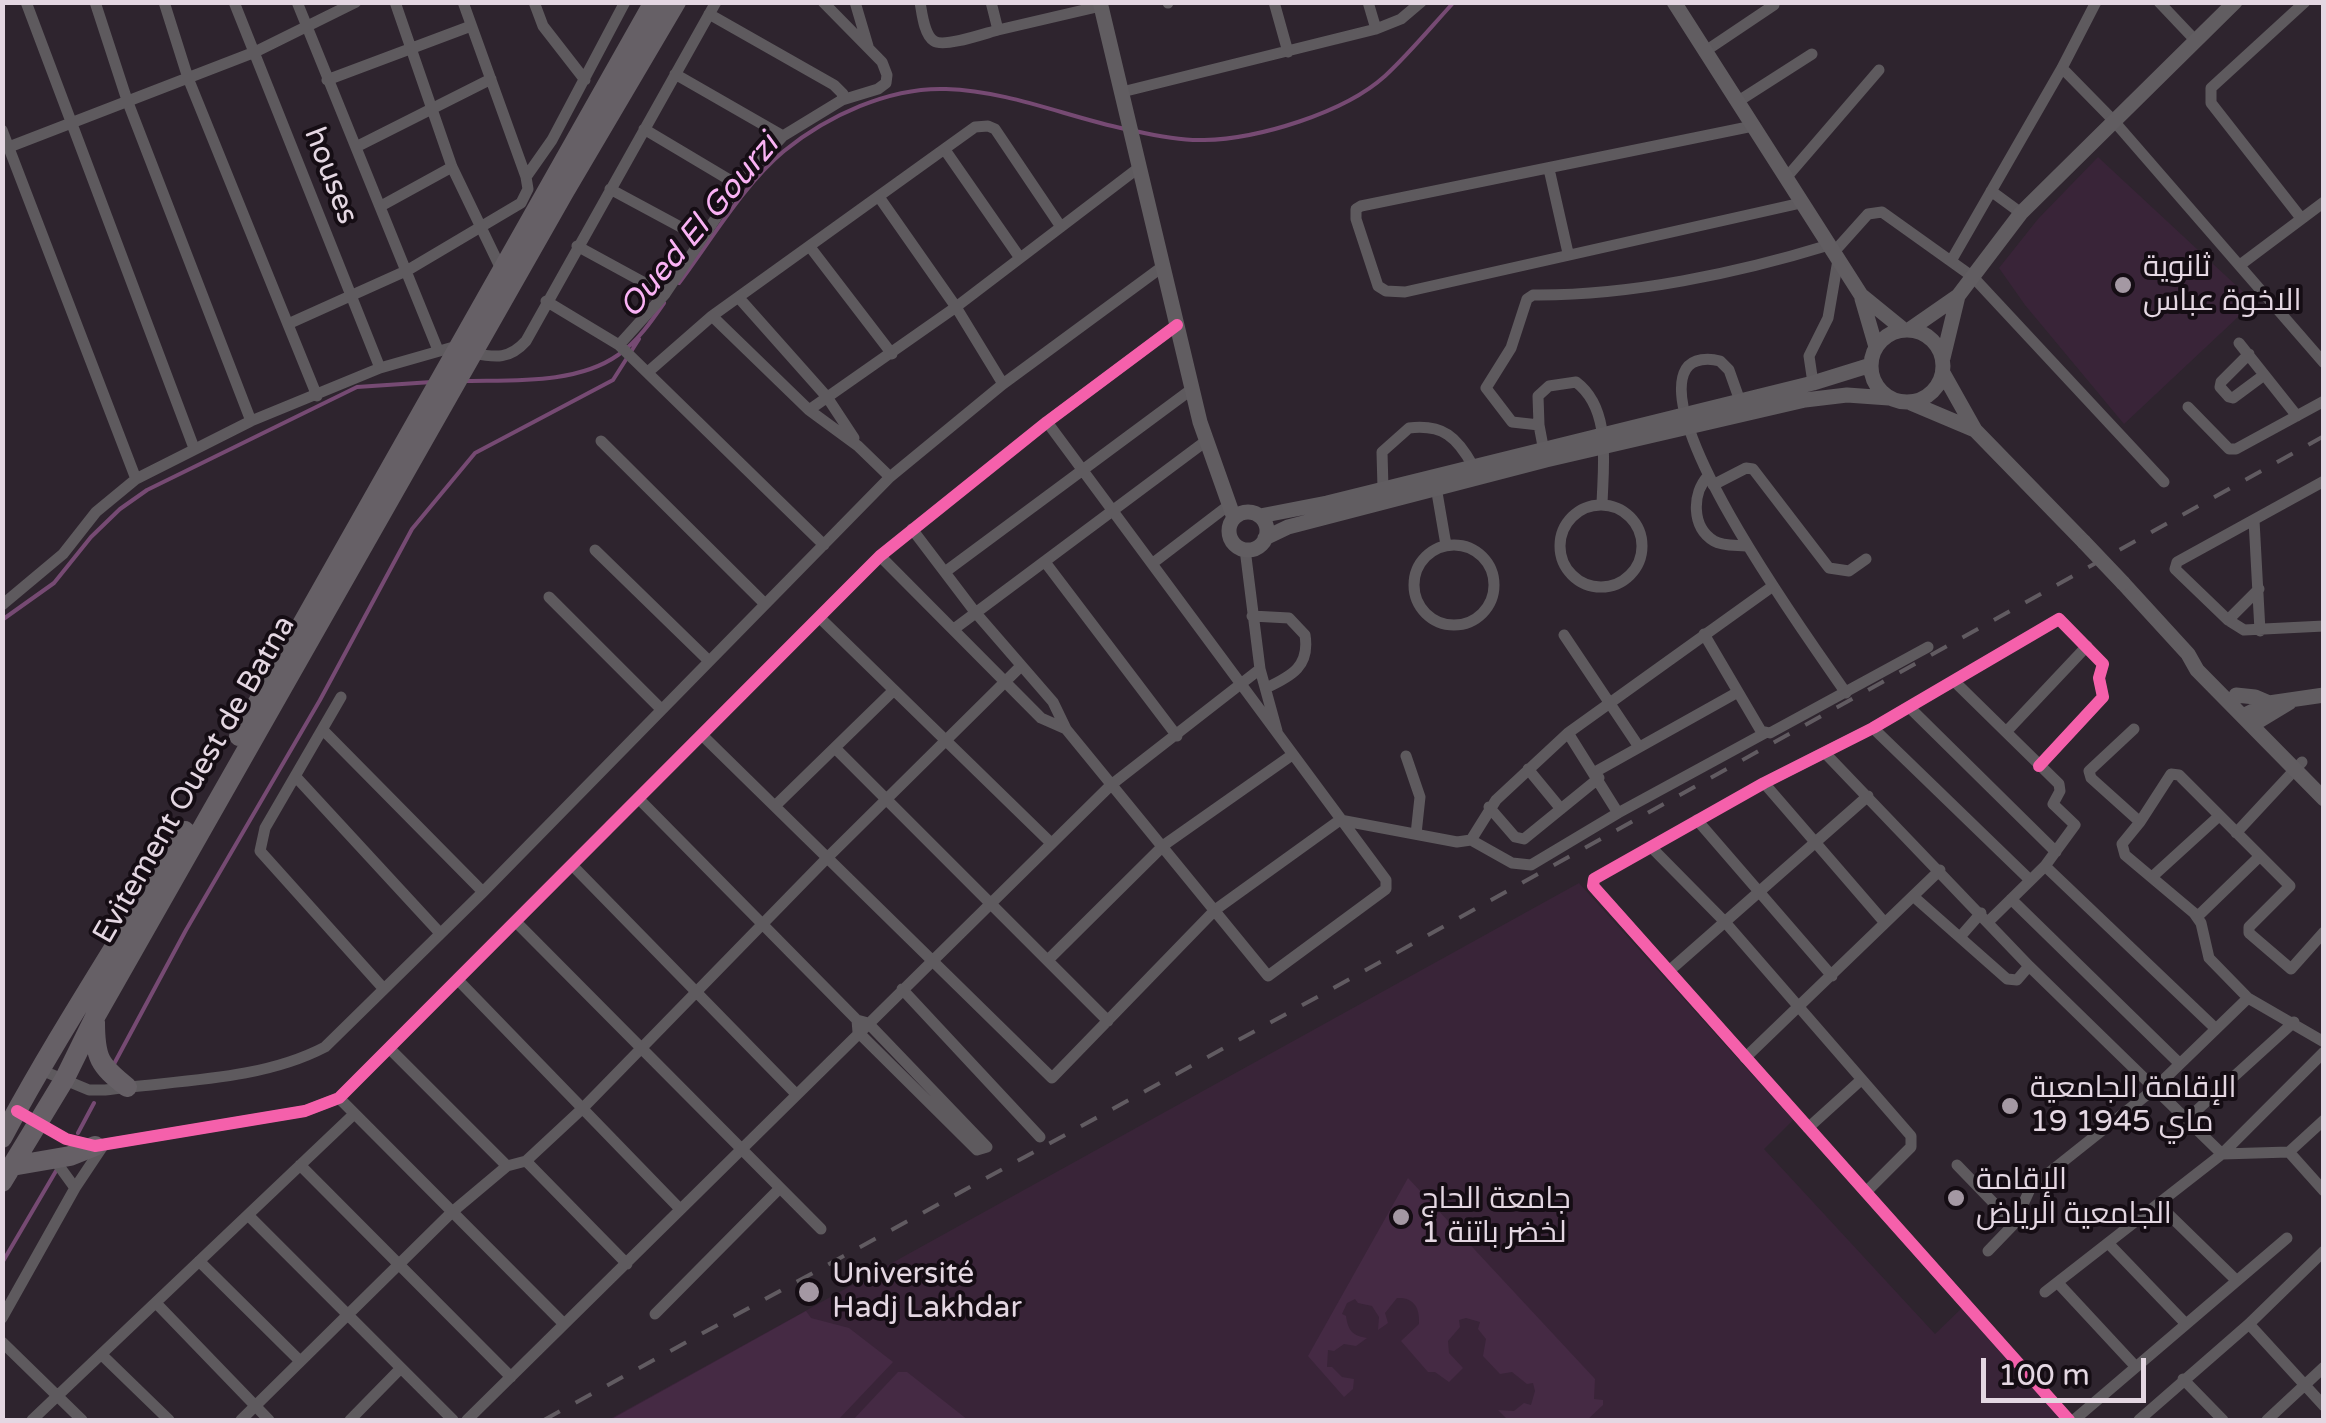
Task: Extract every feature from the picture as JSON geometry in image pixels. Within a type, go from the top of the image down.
[{"type":"highway","points":[[433,407],[536,196],[654,2]]},
{"type":"highway","points":[[456,357],[676,2]]},
{"type":"highway","name":"Evitement Ouest de Batna","points":[[7,1174],[64,1080],[95,1017],[433,407]]},
{"type":"highway","name":"Evitement Ouest de Batna","points":[[2,1138],[433,407]]},
{"type":"highway","points":[[95,1017],[95,1049],[103,1068],[127,1087]]},
{"type":"highway","points":[[7,1174],[99,1146]]},
{"type":"main road","points":[[1674,2],[1861,295],[1876,347],[1872,378],[1888,398]]},
{"type":"main road","points":[[1876,347],[1958,296],[2021,213],[2235,2]]},
{"type":"main road","points":[[1100,4],[1192,390],[1229,504],[1231,540],[1245,549],[1259,546],[1265,538],[1288,527],[1435,482],[1689,420],[1819,398],[1911,402],[1975,430]]},
{"type":"main road","points":[[1861,295],[1906,330],[1926,336],[1940,349],[1943,365],[1975,430],[2123,583],[2188,654],[2197,670],[2298,766],[2324,784]]},
{"type":"main road","points":[[1911,402],[1926,398],[1937,387],[1958,296]]},
{"type":"main road","points":[[1689,420],[1740,400],[1871,365]]},
{"type":"main road","points":[[1229,504],[1267,515],[1384,488],[1435,482],[1474,466],[1545,454]]},
{"type":"main road","points":[[1229,504],[1267,515]]},
{"type":"main road","points":[[1265,538],[1267,515]]},
{"type":"main road","points":[[2188,654],[2204,662],[2236,695],[2251,718],[2272,732],[2324,799]]},
{"type":"main road","points":[[2236,695],[2255,697],[2274,706]]},
{"type":"main road","points":[[2251,718],[2274,706],[2324,695]]},
{"type":"main road","points":[[2272,732],[2274,706]]},
{"type":"street","points":[[26,2],[194,448]]},
{"type":"street","points":[[95,2],[127,100],[251,421]]},
{"type":"street","points":[[164,2],[188,78],[317,396]]},
{"type":"street","name":"houses","points":[[234,2],[380,368]]},
{"type":"street","points":[[297,2],[408,270],[456,357]]},
{"type":"street","points":[[9,147],[255,52],[356,2]]},
{"type":"street","points":[[395,2],[452,167],[502,271]]},
{"type":"street","points":[[288,324],[408,270],[536,196],[463,2]]},
{"type":"street","points":[[534,2],[542,26],[585,80]]},
{"type":"street","points":[[526,177],[552,140],[625,2]]},
{"type":"street","points":[[622,347],[666,294],[738,186],[784,136],[842,100],[886,83],[882,62],[823,2]]},
{"type":"street","points":[[855,2],[869,49]]},
{"type":"street","points":[[920,2],[929,36],[936,42],[1100,4]]},
{"type":"street","points":[[991,2],[998,30]]},
{"type":"street","points":[[1274,2],[1288,52]]},
{"type":"street","points":[[1368,2],[1376,29]]},
{"type":"street","points":[[1122,92],[1376,29],[1402,19],[1420,2]]},
{"type":"street","points":[[1951,261],[2096,2]]},
{"type":"street","points":[[2158,2],[2195,40]]},
{"type":"street","points":[[2301,218],[2208,94],[2305,2]]},
{"type":"street","points":[[1704,52],[1774,4]]},
{"type":"street","points":[[2,605],[63,554],[96,512],[136,479],[194,448],[380,368],[456,357],[500,357],[516,352],[526,341],[713,8],[834,85],[843,94],[842,100]]},
{"type":"street","points":[[327,80],[471,26]]},
{"type":"street","points":[[1737,102],[1812,54]]},
{"type":"street","points":[[2062,68],[2113,120],[2324,363]]},
{"type":"street","points":[[1786,178],[1879,70]]},
{"type":"street","points":[[675,74],[784,136]]},
{"type":"street","points":[[356,147],[491,79]]},
{"type":"street","points":[[1753,126],[1361,206],[1356,209],[1356,219],[1375,283],[1386,292],[1405,292],[1801,202]]},
{"type":"street","points":[[643,368],[975,127],[995,129],[1062,227]]},
{"type":"street","points":[[644,129],[738,186]]},
{"type":"street","points":[[2,130],[136,479]]},
{"type":"street","points":[[945,150],[1020,258]]},
{"type":"street","points":[[381,206],[452,167]]},
{"type":"street","points":[[809,410],[956,308],[1137,168]]},
{"type":"street","points":[[1549,169],[1568,253]]},
{"type":"street","points":[[610,189],[701,238]]},
{"type":"street","points":[[1991,191],[2021,213]]},
{"type":"street","points":[[878,197],[1004,384]]},
{"type":"street","points":[[2240,265],[2324,202]]},
{"type":"street","points":[[1813,383],[1809,356],[1828,318],[1834,253],[1868,214],[1876,211],[1973,277],[2164,482]]},
{"type":"street","points":[[577,246],[666,294]]},
{"type":"street","points":[[810,248],[892,354]]},
{"type":"street","points":[[1539,425],[1512,422],[1486,388],[1511,348],[1528,298],[1533,295],[1606,294],[1834,253]]},
{"type":"street","points":[[40,1070],[89,1090],[127,1087],[242,1073],[307,1056],[325,1047],[890,477],[1004,384],[1162,267]]},
{"type":"street","points":[[739,298],[828,397],[858,446]]},
{"type":"street","points":[[546,301],[622,347],[824,546]]},
{"type":"street","points":[[712,316],[809,410],[858,446],[890,477]]},
{"type":"street","points":[[16,1112],[66,1139],[99,1146],[306,1111],[339,1098],[880,556],[1046,422],[1176,325]]},
{"type":"street","points":[[2239,342],[2297,416]]},
{"type":"street","points":[[2249,354],[2221,382],[2228,398],[2264,375]]},
{"type":"street","points":[[1740,400],[1725,365],[1715,359],[1696,360],[1687,367],[1681,380],[1689,420],[1711,480],[1746,546],[1846,693]]},
{"type":"street","points":[[1545,454],[1537,402],[1543,389],[1570,381],[1593,400],[1603,440],[1602,505]]},
{"type":"street","points":[[945,572],[1192,390]]},
{"type":"street","points":[[2188,408],[2229,450],[2243,448],[2324,401]]},
{"type":"street","points":[[912,529],[975,612],[1054,702],[1066,729],[1110,785],[1164,845],[1268,976],[1386,889],[1386,880],[1046,422]]},
{"type":"street","points":[[1384,488],[1382,452],[1408,428],[1440,429],[1462,447],[1474,466]]},
{"type":"street","points":[[601,441],[766,604]]},
{"type":"street","points":[[954,629],[1206,442]]},
{"type":"street","points":[[1746,546],[1715,542],[1701,526],[1696,497],[1701,484],[1746,468],[1754,469],[1829,568],[1849,571],[1866,559]]},
{"type":"street","points":[[2324,481],[2175,565],[2176,573],[2244,630],[2324,626]]},
{"type":"street","points":[[1435,482],[1446,546]]},
{"type":"street","points":[[1153,563],[1229,504]]},
{"type":"street","points":[[1602,505],[1618,509],[1632,519],[1642,543],[1640,560],[1631,574],[1616,584],[1600,587],[1576,579],[1564,566],[1559,549],[1570,518],[1585,508],[1602,505]]},
{"type":"street","points":[[2254,520],[2260,631]]},
{"type":"street","points":[[1446,546],[1463,546],[1478,553],[1492,574],[1488,606],[1476,618],[1461,624],[1436,621],[1423,611],[1415,596],[1419,564],[1431,552],[1446,546]]},
{"type":"street","points":[[1245,549],[1260,669],[1279,737]]},
{"type":"street","points":[[595,550],[709,660]]},
{"type":"street","points":[[880,556],[1041,718],[1066,729]]},
{"type":"street","points":[[1045,562],[1176,736]]},
{"type":"street","points":[[1471,840],[1489,807],[1568,732],[1773,586]]},
{"type":"street","points":[[2228,620],[2258,589]]},
{"type":"street","points":[[548,597],[660,708]]},
{"type":"street","points":[[1252,616],[1290,618],[1305,634],[1306,658],[1300,668],[1266,688]]},
{"type":"street","points":[[819,617],[1051,843]]},
{"type":"street","points":[[2039,766],[2103,696],[2098,678],[2104,666],[2057,619],[1910,708],[1764,783],[1594,878],[1593,886],[2072,1420],[2286,1238]]},
{"type":"street","points":[[1704,634],[1765,733]]},
{"type":"street","points":[[1564,636],[1639,747]]},
{"type":"street","points":[[2006,732],[2087,646]]},
{"type":"street","points":[[702,735],[1052,1078],[1215,910],[1340,820],[1457,842],[1471,840],[1512,864],[1531,865],[1618,813],[1928,648]]},
{"type":"street","points":[[241,1420],[450,1212],[507,1166],[526,1162],[583,1108],[1021,666]]},
{"type":"street","points":[[467,1420],[627,1264],[861,1025],[1110,785],[1260,669]]},
{"type":"street","points":[[1954,682],[2059,784],[2054,807],[2075,825],[2045,866],[1960,937]]},
{"type":"street","points":[[775,806],[894,690]]},
{"type":"street","points":[[1489,807],[1520,839],[1562,809],[1597,775],[1738,692]]},
{"type":"street","points":[[341,697],[264,828],[260,851],[382,988]]},
{"type":"street","points":[[1910,708],[2056,852]]},
{"type":"street","points":[[1874,728],[2030,880]]},
{"type":"street","points":[[2134,729],[2089,775],[2140,822]]},
{"type":"street","points":[[323,730],[482,892]]},
{"type":"street","points":[[1568,732],[1618,813]]},
{"type":"street","points":[[835,748],[1108,1020]]},
{"type":"street","points":[[1825,753],[2030,966],[2222,1154],[2289,1152],[2324,1120]]},
{"type":"street","points":[[1048,960],[1164,845],[1292,754]]},
{"type":"street","points":[[1406,756],[1420,798],[1416,834]]},
{"type":"street","points":[[2236,833],[2298,766]]},
{"type":"street","points":[[1528,770],[1562,809]]},
{"type":"street","points":[[2324,932],[2291,969],[2249,932],[2290,886],[2176,774],[2172,774],[2122,844],[2125,855],[2197,917],[2209,958],[2248,998],[2324,1042]]},
{"type":"street","points":[[296,777],[439,932]]},
{"type":"street","points":[[1764,783],[1885,922]]},
{"type":"street","points":[[1669,971],[1868,796]]},
{"type":"street","points":[[638,798],[987,1147],[976,1150],[861,1025]]},
{"type":"street","points":[[2152,877],[2220,816]]},
{"type":"street","points":[[1697,820],[1832,976]]},
{"type":"street","points":[[1651,848],[1725,922],[1911,1136],[1912,1143],[1866,1192]]},
{"type":"street","points":[[2197,917],[2260,856]]},
{"type":"street","points":[[572,865],[796,1094]]},
{"type":"street","points":[[2045,866],[2215,1028]]},
{"type":"street","points":[[1745,1058],[1940,870]]},
{"type":"street","points":[[1913,896],[2007,979],[2017,980],[2030,966]]},
{"type":"street","points":[[2011,898],[2179,1063]]},
{"type":"street","points":[[516,922],[821,1229]]},
{"type":"street","points":[[458,980],[680,1210]]},
{"type":"street","points":[[902,989],[1040,1136]]},
{"type":"street","points":[[1988,1251],[2014,1224],[2031,1187],[2153,1090],[2248,998]]},
{"type":"street","points":[[2186,1120],[2294,1022]]},
{"type":"street","points":[[390,1049],[507,1166]]},
{"type":"street","points":[[2045,1292],[2222,1154],[2324,1052]]},
{"type":"street","points":[[1808,1128],[1861,1080]]},
{"type":"street","points":[[339,1098],[564,1324]]},
{"type":"street","points":[[32,1420],[354,1115]]},
{"type":"street","points":[[2,1318],[99,1146]]},
{"type":"street","points":[[2289,1152],[2324,1190]]},
{"type":"street","points":[[54,1159],[75,1188]]},
{"type":"street","points":[[526,1162],[627,1264]]},
{"type":"street","points":[[300,1165],[511,1377]]},
{"type":"street","points":[[1957,1166],[2014,1224]]},
{"type":"street","points":[[654,1314],[780,1188]]},
{"type":"street","points":[[2158,1204],[2237,1281]]},
{"type":"street","points":[[248,1215],[453,1420]]},
{"type":"street","points":[[2108,1244],[2185,1323]]},
{"type":"street","points":[[2139,1420],[2249,1324],[2324,1251]]},
{"type":"street","points":[[200,1262],[300,1361]]},
{"type":"street","points":[[2058,1282],[2136,1367]]},
{"type":"street","points":[[157,1304],[270,1420]]},
{"type":"street","points":[[2249,1324],[2324,1406]]},
{"type":"street","points":[[2,1342],[82,1420]]},
{"type":"street","points":[[102,1355],[169,1420]]},
{"type":"street","points":[[2267,1420],[2324,1367]]},
{"type":"street","points":[[350,1420],[401,1368]]},
{"type":"street","points":[[2183,1379],[2223,1420]]},
{"type":"shaded area","name":"ثانوية الاخوة عباس","points":[[2098,157],[2254,302],[2124,424],[1999,268],[2038,219]]},
{"type":"shaded area","name":"جامعة الحاج لخضر باتنة 1","points":[[1579,883],[1793,1120],[1764,1149],[1935,1334],[1963,1307],[2065,1420],[608,1420]]},
{"type":"shaded area","points":[[1408,1178],[1595,1379],[1594,1399],[1603,1400],[1603,1405],[1587,1420],[1508,1420],[1498,1410],[1514,1411],[1524,1403],[1531,1405],[1533,1383],[1527,1384],[1512,1372],[1500,1374],[1483,1356],[1486,1339],[1478,1329],[1480,1322],[1459,1320],[1460,1327],[1448,1341],[1449,1353],[1463,1368],[1449,1382],[1435,1372],[1428,1372],[1401,1341],[1419,1324],[1415,1305],[1408,1299],[1397,1298],[1385,1313],[1388,1323],[1378,1330],[1379,1317],[1372,1306],[1355,1299],[1347,1303],[1342,1314],[1350,1329],[1367,1338],[1356,1346],[1344,1344],[1334,1351],[1328,1350],[1327,1367],[1342,1377],[1354,1379],[1353,1389],[1344,1397],[1308,1356]]},
{"type":"shaded area","points":[[806,1311],[811,1318],[849,1328],[893,1362],[838,1420],[610,1420]]},
{"type":"shaded area","points":[[898,1372],[907,1372],[968,1420],[853,1420]]},
{"type":"waterway","name":"Oued El Gourzi","points":[[1135,131],[1187,140],[1226,138],[1274,129],[1324,112],[1385,76],[1454,2]]},
{"type":"waterway","name":"Oued El Gourzi","points":[[679,283],[741,196],[769,164],[819,126],[860,106],[903,93],[946,89],[1014,99],[1125,129]]},
{"type":"waterway","name":"Oued El Gourzi","points":[[467,381],[565,376],[602,364],[631,344],[664,303]]},
{"type":"waterway","points":[[114,1064],[412,529],[475,453],[613,380],[639,339]]},
{"type":"waterway","name":"Oued El Gourzi","points":[[2,620],[54,583],[91,537],[147,490],[357,387],[432,382]]},
{"type":"waterway","points":[[78,1133],[94,1103]]},
{"type":"waterway","points":[[2,1263],[56,1171]]},
{"type":"railway","points":[[544,1420],[1319,996],[2324,436]]},
{"type":"cycle path","points":[[17,1111],[66,1139],[95,1146],[305,1111],[339,1098],[880,556],[1047,422],[1177,325]]},
{"type":"cycle path","points":[[2039,766],[2103,697],[2099,678],[2103,664],[2059,619],[1873,728],[1764,783],[1594,879],[1593,886],[2069,1420]]},
{"type":"place","name":"ثانوية الاخوة عباس","points":[[2123,285]]},
{"type":"place","name":"الإقامة الجامعية 19 ماي 1945","points":[[2010,1106]]},
{"type":"place","name":"الإقامة الجامعية الرياض","points":[[1956,1198]]},
{"type":"place","name":"جامعة الحاج لخضر باتنة 1","points":[[1401,1217]]},
{"type":"place","name":"Université Hadj Lakhdar","points":[[809,1292]]}]
